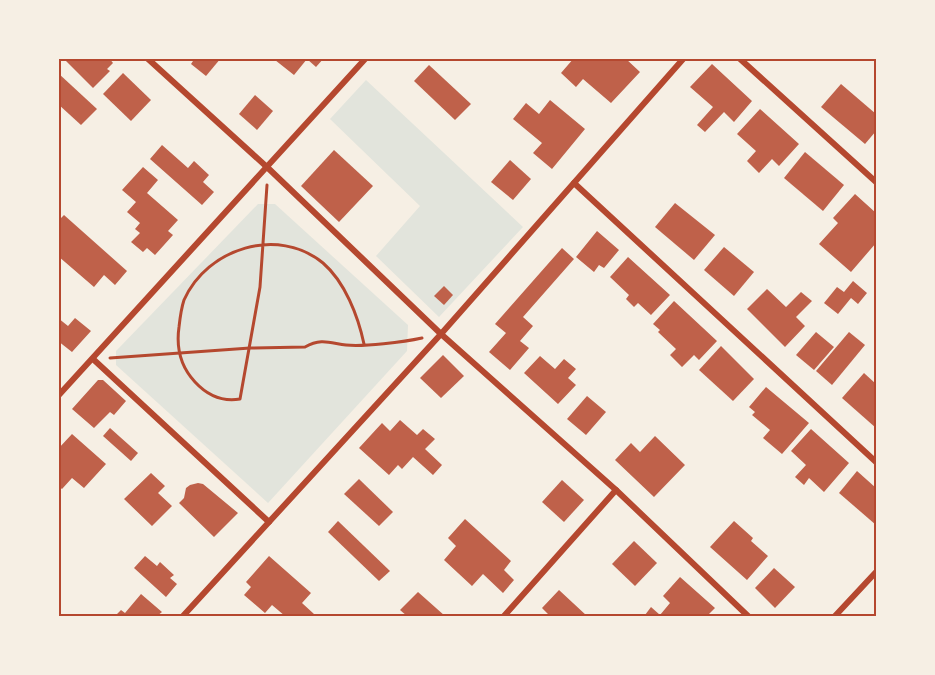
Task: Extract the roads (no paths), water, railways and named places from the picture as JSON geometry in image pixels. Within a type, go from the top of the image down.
[{"type":"street","points":[[147,58],[268,168],[441,334],[616,490],[748,616]]},
{"type":"street","points":[[58,396],[366,58]]},
{"type":"street","points":[[183,616],[441,334],[684,58]]},
{"type":"street","points":[[739,58],[876,182]]},
{"type":"street","points":[[574,183],[876,462]]},
{"type":"street","points":[[93,359],[269,522]]},
{"type":"street","points":[[504,616],[616,490]]},
{"type":"street","points":[[836,616],[876,572]]}]
